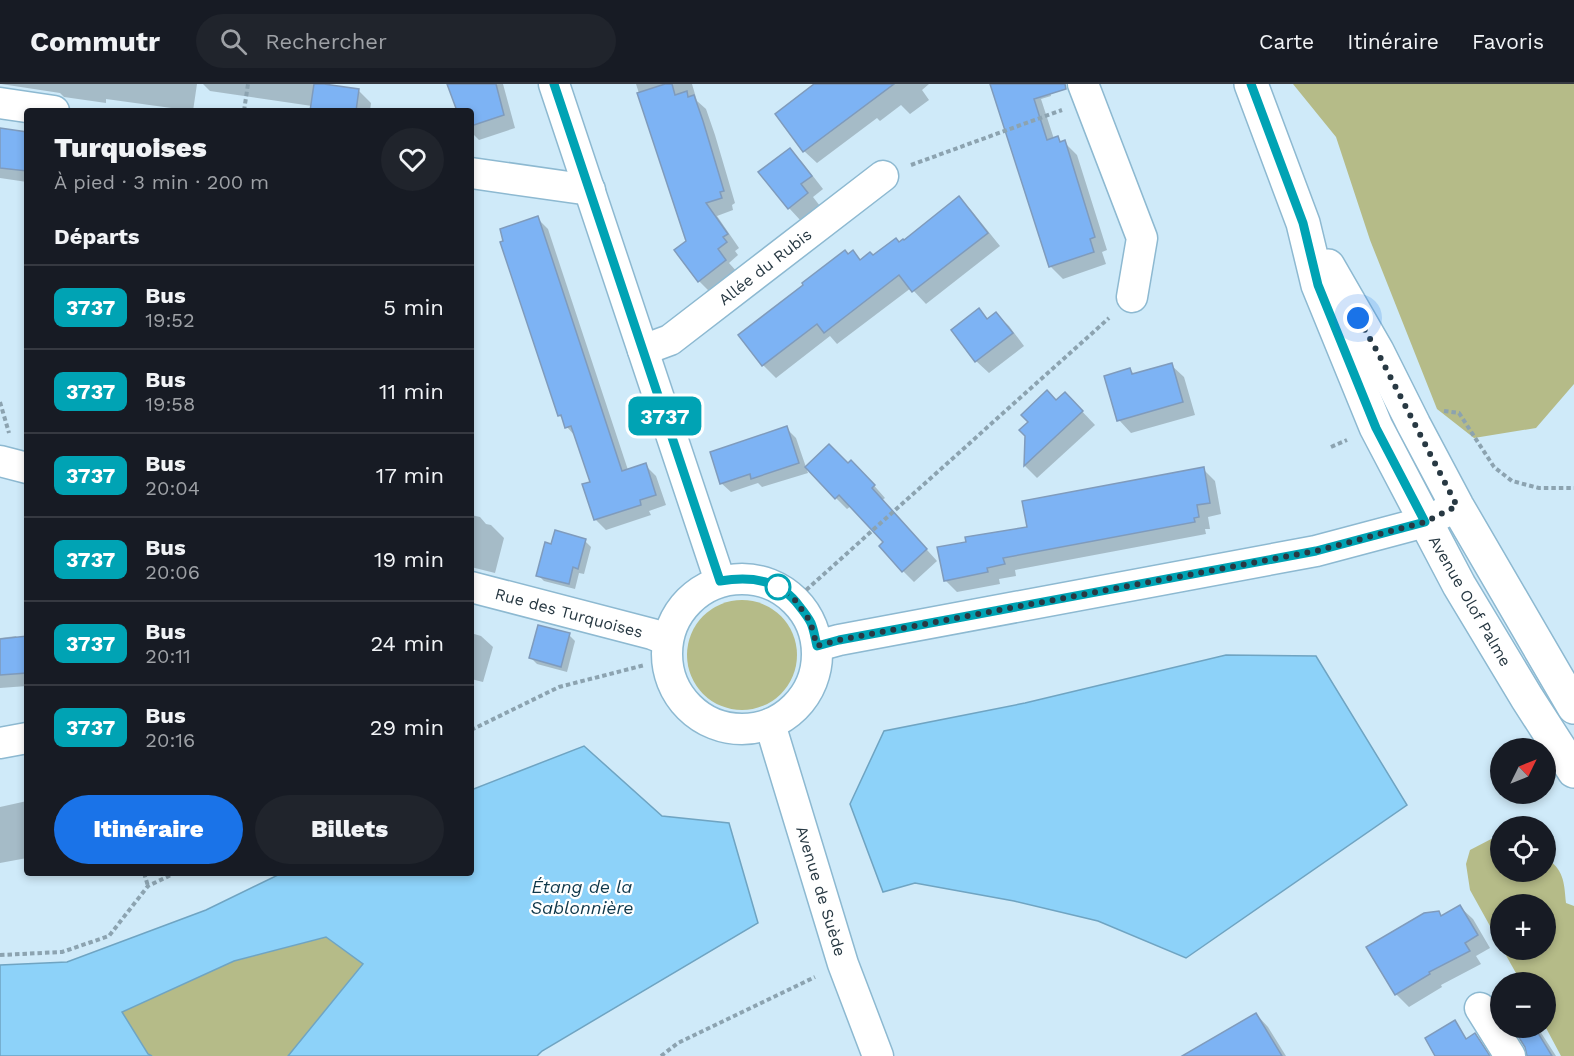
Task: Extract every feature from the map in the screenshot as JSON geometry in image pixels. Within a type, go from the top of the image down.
[{"type":"main road","name":"Avenue Olof Palme","points":[[1251,84],[1303,223],[1318,285],[1376,428],[1459,585],[1527,699],[1574,771]]},
{"type":"main road","name":"Avenue Olof Palme","points":[[1303,223],[1377,351],[1457,506],[1574,707]]},
{"type":"street","points":[[554,84],[720,581]]},
{"type":"street","points":[[1085,92],[1142,238],[1132,297]]},
{"type":"street","points":[[0,103],[34,108]]},
{"type":"street","points":[[474,173],[590,190]]},
{"type":"street","name":"Allée du Rubis","points":[[643,350],[670,340],[884,176]]},
{"type":"street","points":[[0,461],[24,467]]},
{"type":"street","points":[[817,646],[1316,551],[1425,522],[1457,506]]},
{"type":"street","points":[[740,578],[760,580],[779,588],[795,600],[810,621],[817,646],[816,670],[807,693],[791,712],[770,724],[747,729],[724,727],[702,718],[684,703],[672,683],[667,650],[674,620],[686,603],[701,590],[720,581],[740,578]]},
{"type":"street","name":"Rue des Turquoises","points":[[474,588],[652,634],[667,650]]},
{"type":"street","name":"Avenue de Suède","points":[[770,724],[843,964],[878,1056]]},
{"type":"street","points":[[0,743],[24,739]]},
{"type":"street","points":[[1480,1008],[1509,1056]]},
{"type":"path","points":[[244,108],[248,84]]},
{"type":"path","points":[[884,176],[1085,92]]},
{"type":"path","points":[[795,600],[1132,297]]},
{"type":"path","points":[[474,729],[559,687],[667,650]]},
{"type":"path","points":[[145,876],[148,886]]},
{"type":"path","points":[[0,955],[62,952],[109,936],[148,886],[169,876]]},
{"type":"path","points":[[661,1056],[678,1043],[843,964]]},
{"type":"green space","points":[[1293,84],[1574,84],[1574,384],[1536,428],[1474,438],[1437,409],[1370,240],[1336,137]]},
{"type":"green space","points":[[742,600],[763,604],[781,616],[793,634],[797,655],[793,676],[781,694],[763,706],[742,710],[721,706],[703,694],[691,676],[687,655],[691,634],[703,616],[721,604]]},
{"type":"green space","points":[[1490,840],[1490,882],[1556,882],[1556,867],[1559,871],[1565,888],[1566,903],[1574,906],[1574,1056],[1561,1056],[1551,1038],[1556,1038],[1556,972],[1515,972],[1509,960],[1556,960],[1556,894],[1490,894],[1490,926],[1470,890],[1466,864],[1470,850]]},
{"type":"green space","points":[[326,937],[363,964],[288,1056],[152,1056],[148,1054],[122,1012],[234,961]]},
{"type":"water","points":[[1226,655],[1316,656],[1407,805],[1186,958],[1098,921],[1014,901],[915,883],[883,892],[850,804],[884,731],[1025,703]]},
{"type":"water","name":"Étang de la Sablonnière","points":[[584,746],[662,816],[729,823],[758,923],[537,1056],[288,1056],[363,964],[326,937],[234,961],[122,1012],[148,1054],[152,1056],[0,1056],[0,965],[67,962],[206,910],[276,876],[474,876],[474,789]]},
{"type":"building","points":[[314,84],[359,89],[356,108],[310,108]]},
{"type":"building","points":[[447,84],[496,84],[504,115],[474,125],[474,108],[456,108]]},
{"type":"building","points":[[672,84],[675,95],[687,91],[688,97],[694,95],[724,191],[720,192],[722,198],[706,203],[728,234],[723,237],[727,242],[718,249],[726,260],[698,282],[674,250],[686,241],[637,93]]},
{"type":"building","points":[[814,84],[894,84],[803,152],[775,114]]},
{"type":"building","points":[[990,84],[1065,84],[1066,89],[1034,99],[1047,140],[1058,136],[1060,142],[1065,140],[1095,237],[1090,239],[1094,252],[1049,267]]},
{"type":"building","points":[[0,128],[24,132],[24,171],[0,168]]},
{"type":"building","points":[[790,148],[812,176],[801,184],[808,193],[788,209],[758,172]]},
{"type":"building","points":[[959,196],[988,233],[912,292],[899,275],[824,333],[817,324],[762,366],[738,335],[845,250],[848,254],[853,250],[860,260],[870,252],[873,255],[896,238],[899,242],[904,240]]},
{"type":"building","points":[[538,216],[622,471],[646,463],[656,495],[640,500],[641,505],[594,520],[582,484],[590,482],[571,426],[565,428],[561,415],[558,416],[500,242],[503,241],[500,229]]},
{"type":"building","points":[[979,308],[987,319],[996,312],[1013,333],[975,362],[951,330]]},
{"type":"building","points":[[1172,363],[1183,402],[1117,421],[1104,376],[1130,368],[1132,374]]},
{"type":"building","points":[[1047,390],[1056,400],[1065,392],[1083,411],[1024,466],[1025,436],[1019,430],[1028,422],[1021,415]]},
{"type":"building","points":[[787,426],[799,463],[751,479],[750,474],[720,484],[710,452]]},
{"type":"building","points":[[829,444],[848,463],[851,460],[875,485],[872,488],[927,549],[902,572],[879,546],[883,542],[839,495],[835,499],[805,467]]},
{"type":"building","points":[[1204,467],[1210,503],[1197,505],[1199,517],[1194,518],[1195,522],[1003,558],[1005,564],[987,568],[988,572],[944,581],[937,547],[966,542],[965,537],[1027,527],[1022,501]]},
{"type":"building","points":[[555,530],[586,539],[578,569],[573,567],[569,584],[536,576],[545,542],[551,544]]},
{"type":"building","points":[[538,625],[570,633],[561,667],[529,658]]},
{"type":"building","points":[[24,636],[24,673],[0,675],[0,639]]},
{"type":"building","points":[[1460,905],[1478,935],[1465,943],[1470,951],[1429,972],[1430,974],[1395,995],[1366,947],[1424,913],[1439,911],[1441,916]]},
{"type":"building","points":[[1256,1013],[1282,1056],[1182,1056]]},
{"type":"building","points":[[1455,1020],[1466,1039],[1475,1033],[1490,1056],[1435,1056],[1425,1038]]},
{"type":"building","points":[[1519,1038],[1541,1038],[1552,1056],[1527,1056]]},
{"type":"bus line","name":"3737","points":[[554,84],[720,581],[740,578],[760,580],[779,588],[795,600],[810,621],[817,646],[1316,551],[1425,522],[1376,428],[1347,359],[1318,285],[1303,223],[1251,84]]},
{"type":"route","points":[[778,587],[795,600],[810,621],[817,646],[1316,551],[1425,522],[1457,506],[1358,318]]}]
